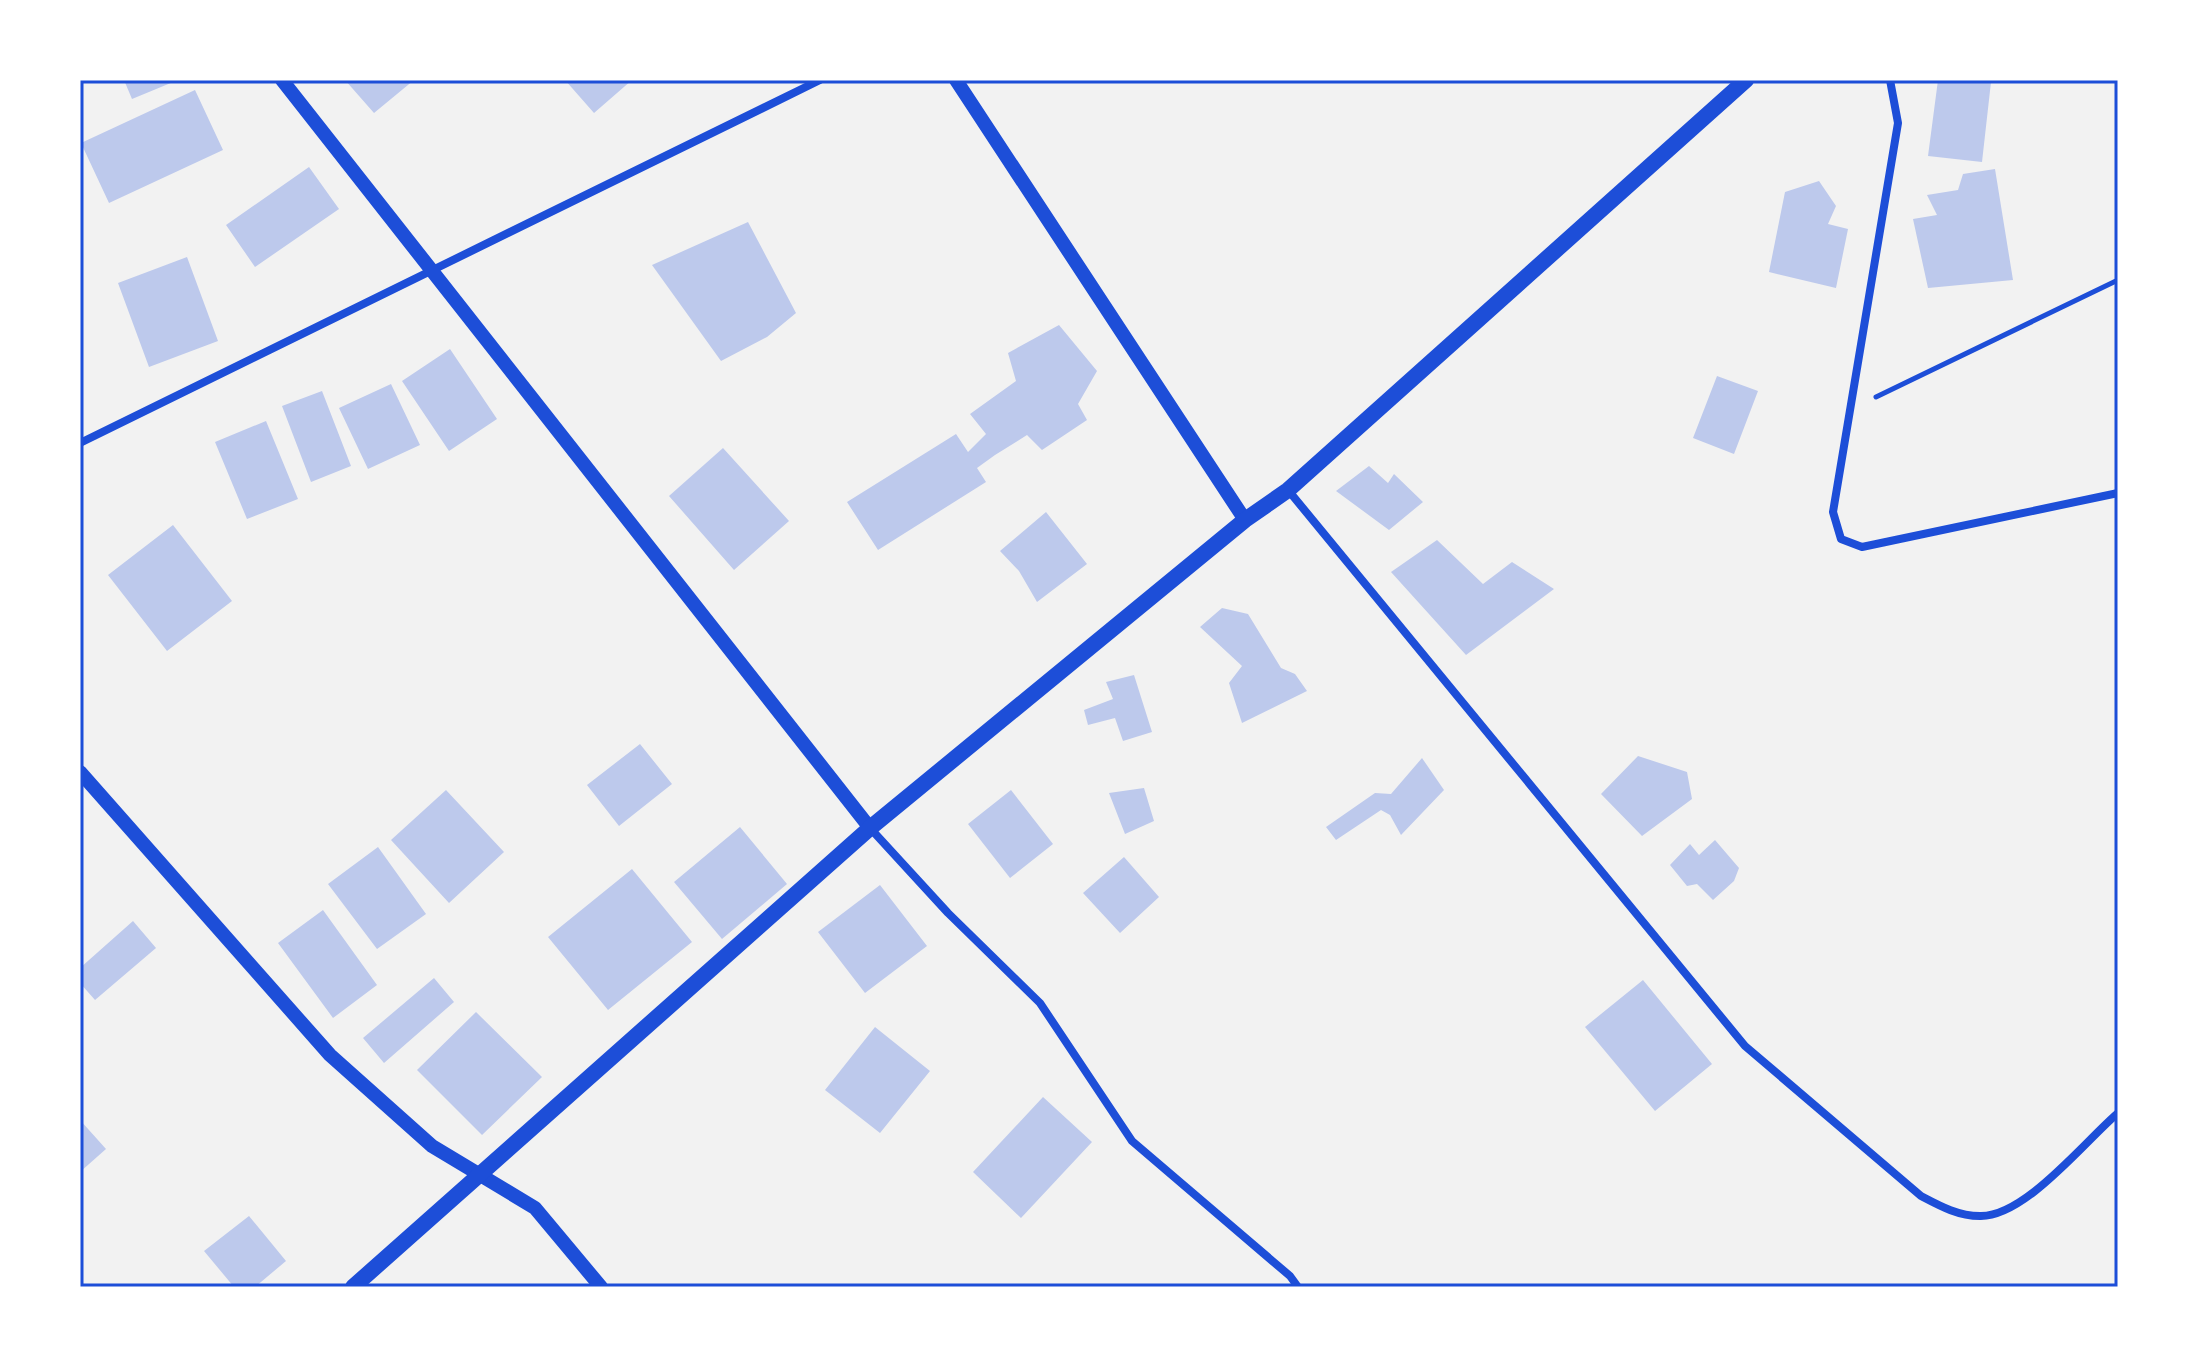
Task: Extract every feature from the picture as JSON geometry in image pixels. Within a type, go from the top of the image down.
[{"type":"main road","points":[[353,1287],[870,828],[1245,520],[1288,490],[1746,80]]},
{"type":"street","points":[[282,80],[870,828],[948,913],[1040,1003],[1132,1141],[1290,1276],[1298,1287]]},
{"type":"street","points":[[80,443],[820,80]]},
{"type":"street","points":[[956,80],[1245,520]]},
{"type":"street","points":[[1890,80],[1898,123],[1833,512],[1841,539],[1862,547],[2118,493]]},
{"type":"street","points":[[1288,490],[1745,1046],[1921,1196],[1948,1211],[1982,1217],[2015,1206],[2118,1113]]},
{"type":"street","points":[[80,772],[330,1055],[432,1146],[535,1208],[601,1287]]},
{"type":"path","points":[[1850,410],[2118,280]]},
{"type":"building","points":[[124,80],[178,80],[132,99]]},
{"type":"building","points":[[345,80],[414,80],[374,113]]},
{"type":"building","points":[[565,80],[632,80],[594,113]]},
{"type":"building","points":[[1938,80],[1991,82],[1982,162],[1928,156]]},
{"type":"building","points":[[195,90],[223,150],[109,203],[81,143]]},
{"type":"building","points":[[309,167],[339,209],[255,267],[226,225]]},
{"type":"building","points":[[1995,169],[2013,280],[1928,288],[1913,219],[1937,215],[1927,195],[1958,190],[1963,174]]},
{"type":"building","points":[[1819,181],[1836,206],[1828,224],[1848,229],[1836,288],[1769,272],[1785,192]]},
{"type":"building","points":[[748,222],[796,313],[767,337],[721,361],[652,265]]},
{"type":"building","points":[[187,257],[218,341],[149,367],[118,283]]},
{"type":"building","points":[[1059,325],[1097,371],[1078,404],[1087,420],[1042,450],[1027,435],[977,468],[986,482],[878,550],[847,502],[956,434],[968,452],[986,434],[970,414],[1016,381],[1008,353]]},
{"type":"building","points":[[450,349],[497,419],[449,451],[402,381]]},
{"type":"building","points":[[1717,376],[1758,391],[1734,454],[1693,438]]},
{"type":"building","points":[[391,384],[420,445],[368,469],[339,408]]},
{"type":"building","points":[[322,391],[351,466],[311,482],[282,406]]},
{"type":"building","points":[[266,421],[298,499],[247,519],[215,442]]},
{"type":"building","points":[[723,448],[789,521],[734,570],[669,496]]},
{"type":"building","points":[[1369,466],[1388,483],[1394,474],[1423,502],[1389,530],[1336,491]]},
{"type":"building","points":[[1046,512],[1087,564],[1037,602],[1019,571],[1000,551]]},
{"type":"building","points":[[173,525],[232,601],[167,651],[108,575]]},
{"type":"building","points":[[1437,540],[1483,584],[1512,562],[1554,589],[1466,655],[1391,572]]},
{"type":"building","points":[[1222,608],[1248,614],[1281,668],[1295,674],[1307,691],[1242,723],[1229,683],[1242,666],[1200,627]]},
{"type":"building","points":[[1134,675],[1152,732],[1123,741],[1115,718],[1088,725],[1084,710],[1113,699],[1106,682]]},
{"type":"building","points":[[640,744],[672,784],[619,826],[587,785]]},
{"type":"building","points":[[1638,756],[1687,772],[1692,799],[1642,836],[1601,794]]},
{"type":"building","points":[[1422,758],[1444,790],[1401,835],[1390,815],[1381,810],[1336,840],[1326,827],[1375,793],[1391,794]]},
{"type":"building","points":[[1144,788],[1154,821],[1125,834],[1109,793]]},
{"type":"building","points":[[446,790],[504,852],[449,903],[391,840]]},
{"type":"building","points":[[1011,790],[1053,844],[1010,878],[968,824]]},
{"type":"building","points":[[740,827],[787,884],[722,939],[674,882]]},
{"type":"building","points":[[1715,840],[1739,868],[1734,881],[1713,900],[1697,884],[1687,886],[1670,865],[1690,844],[1699,855]]},
{"type":"building","points":[[378,847],[426,914],[377,949],[328,884]]},
{"type":"building","points":[[1124,857],[1159,897],[1120,933],[1083,893]]},
{"type":"building","points":[[632,869],[692,942],[608,1010],[548,937]]},
{"type":"building","points":[[880,885],[927,946],[865,993],[818,932]]},
{"type":"building","points":[[323,910],[377,985],[333,1018],[278,943]]},
{"type":"building","points":[[133,921],[156,948],[95,1000],[80,983],[80,968]]},
{"type":"building","points":[[434,978],[454,1002],[384,1063],[363,1038]]},
{"type":"building","points":[[1643,980],[1712,1064],[1655,1111],[1585,1027]]},
{"type":"building","points":[[476,1012],[542,1077],[482,1135],[417,1070]]},
{"type":"building","points":[[875,1027],[930,1071],[880,1133],[825,1090]]},
{"type":"building","points":[[1043,1097],[1092,1142],[1021,1218],[973,1172]]},
{"type":"building","points":[[80,1120],[106,1149],[80,1172]]},
{"type":"building","points":[[249,1216],[286,1261],[255,1287],[234,1287],[204,1251]]}]
